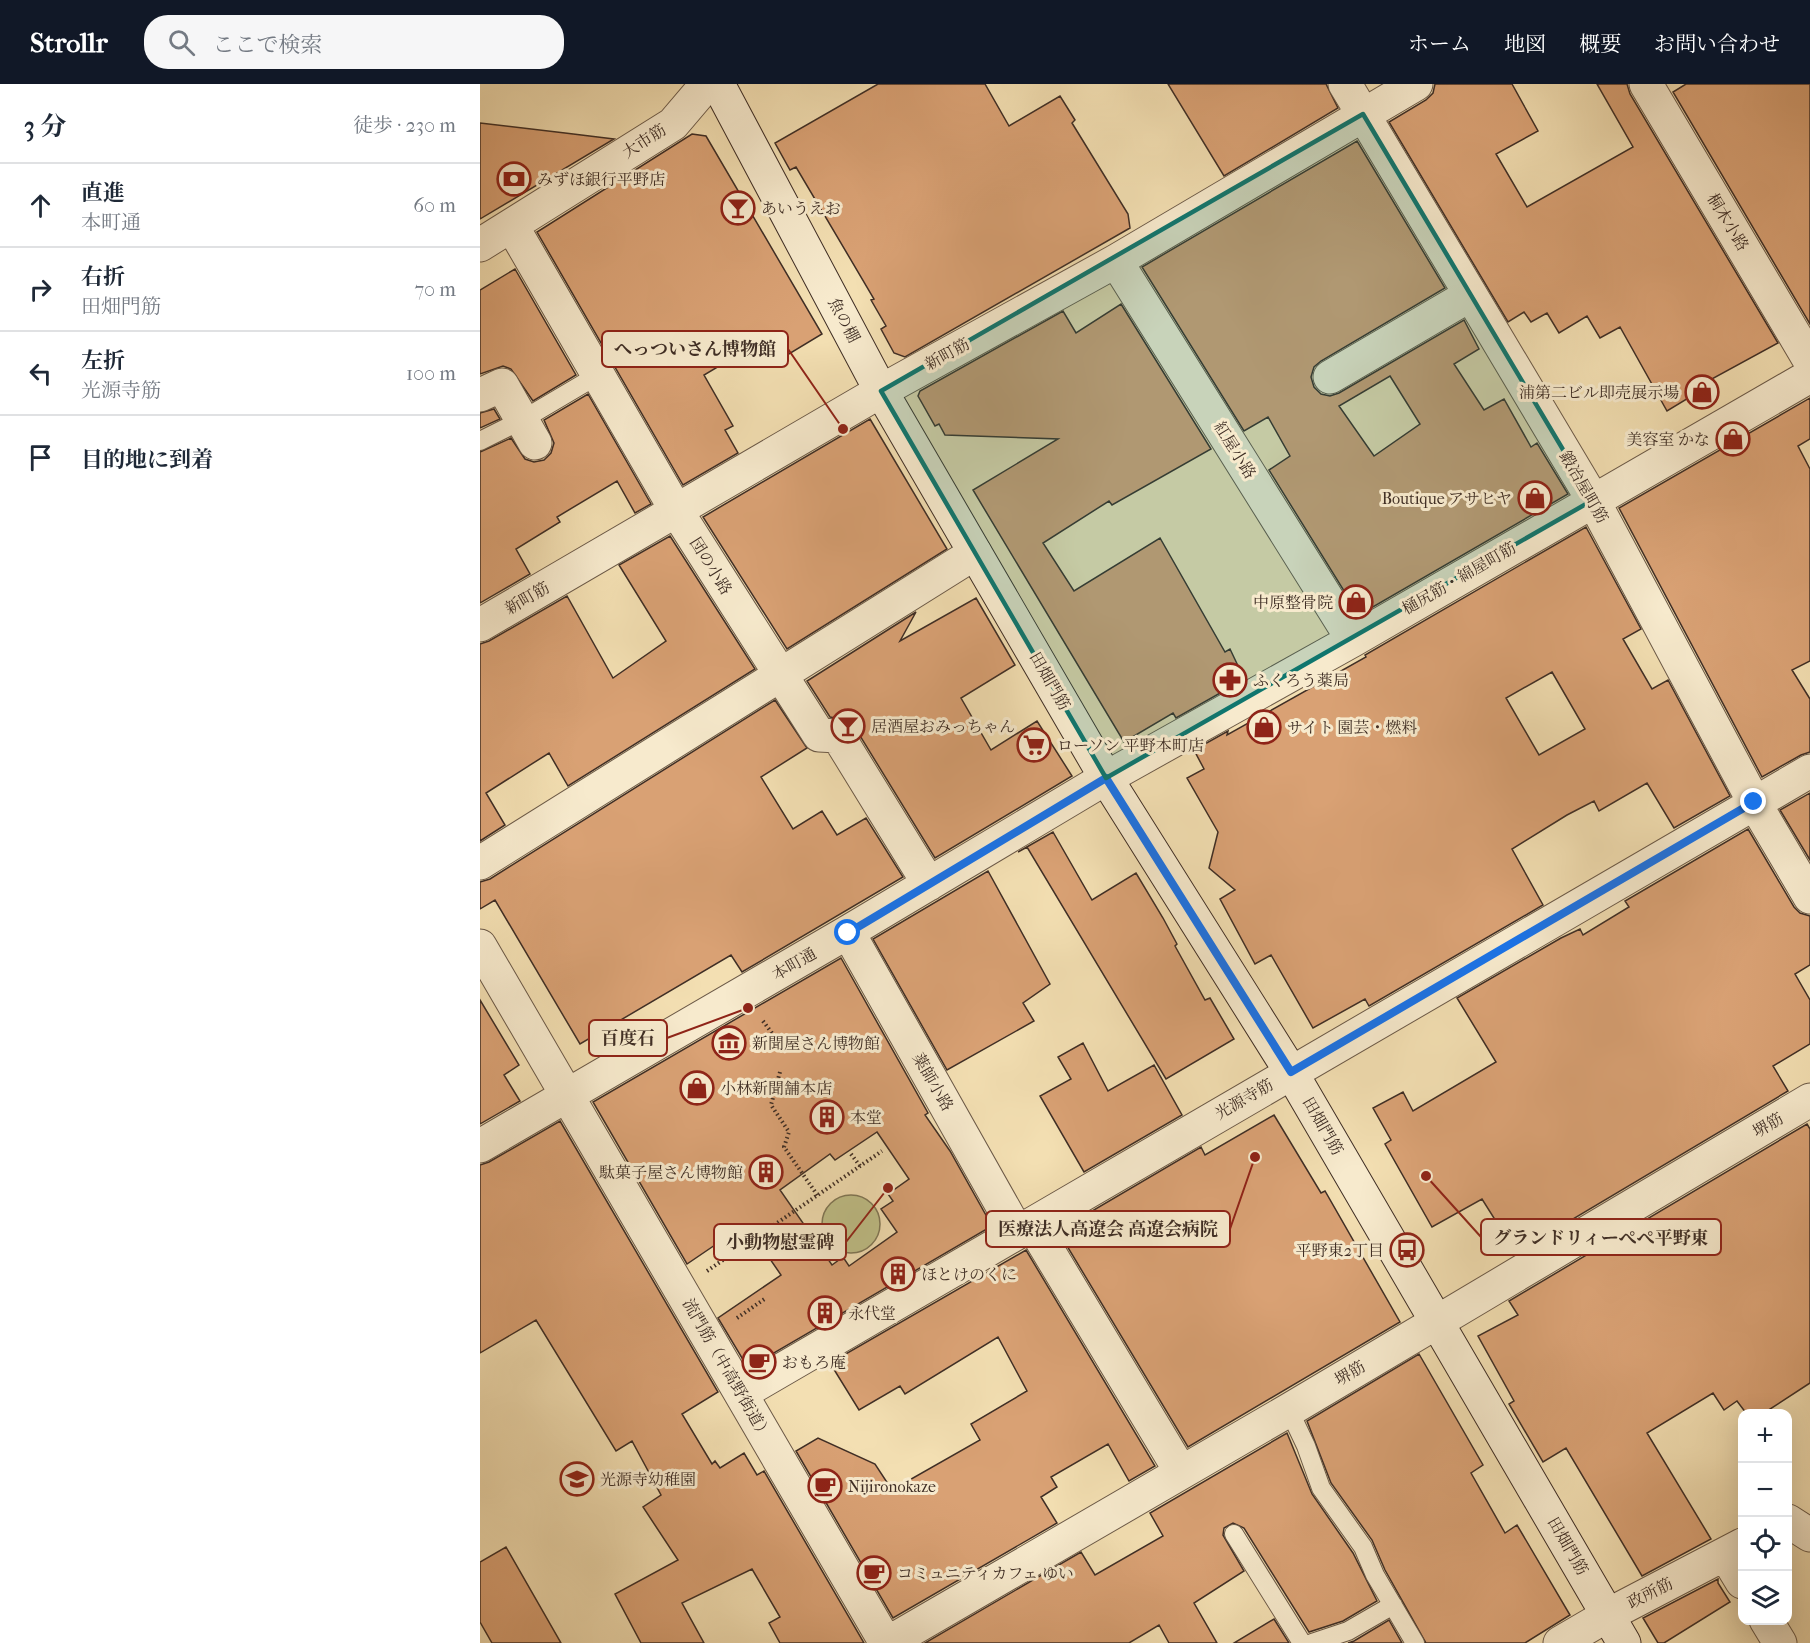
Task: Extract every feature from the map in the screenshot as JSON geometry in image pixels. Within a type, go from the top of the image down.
[{"type":"street","name":"大市筋","points":[[480,244],[673,123],[708,84]]},
{"type":"street","name":"魚の棚","points":[[718,84],[881,391],[975,553]]},
{"type":"street","name":"鍛冶屋町筋","points":[[1345,84],[1593,500],[1754,802],[1810,897]]},
{"type":"street","name":"新町筋","points":[[480,625],[881,391],[1116,261],[1416,84]]},
{"type":"street","name":"桐木小路","points":[[1646,84],[1810,361]]},
{"type":"street","name":"団の小路","points":[[512,226],[676,510],[779,675],[819,735],[838,736],[929,884]]},
{"type":"street","name":"紅屋小路","points":[[1116,261],[1353,640]]},
{"type":"street","points":[[1330,377],[1470,295]]},
{"type":"street","name":"樋尻筋・綿屋町筋","points":[[1106,778],[1353,640],[1810,376]]},
{"type":"street","points":[[480,395],[501,385],[529,432]]},
{"type":"street","points":[[480,863],[975,553]]},
{"type":"street","name":"田畑門筋","points":[[975,553],[1106,778],[1291,1072],[1624,1643]]},
{"type":"street","name":"光源寺筋","points":[[742,1392],[1810,771]]},
{"type":"street","name":"本町通","points":[[480,1146],[848,933],[1106,778]]},
{"type":"street","name":"薬師小路","points":[[848,933],[1025,1228],[1181,1472]]},
{"type":"street","name":"流門筋（中高野街道）","points":[[480,946],[887,1643]]},
{"type":"street","name":"堺筋","points":[[887,1643],[1289,1410],[1810,1100]]},
{"type":"street","points":[[1792,1524],[1810,1535]]},
{"type":"street","points":[[1734,1549],[1740,1571]]},
{"type":"street","name":"政所筋","points":[[1560,1643],[1608,1615],[1734,1549]]},
{"type":"street","points":[[1769,1625],[1780,1643]]},
{"type":"lane","points":[[480,441],[529,432],[598,375]]},
{"type":"lane","points":[[1289,1410],[1306,1446],[1321,1488],[1363,1547],[1375,1575],[1415,1643]]},
{"type":"lane","points":[[1234,1534],[1302,1643]]},
{"type":"lane","points":[[1312,1643],[1348,1631],[1393,1605]]},
{"type":"path","points":[[780,1072],[771,1105],[789,1132],[784,1147],[818,1196]]},
{"type":"path","points":[[681,1290],[882,1151]]},
{"type":"path","points":[[852,1154],[860,1166]]},
{"type":"path","points":[[732,1322],[766,1298]]},
{"type":"highlighted area","points":[[1363,114],[1593,500],[1106,778],[881,391]]},
{"type":"green space","points":[[851,1195],[862,1197],[875,1208],[880,1224],[878,1235],[867,1248],[851,1253],[840,1251],[827,1240],[822,1224],[824,1213],[835,1200]]},
{"type":"building","points":[[878,84],[985,84],[1009,126],[1060,96],[1075,120],[1072,123],[1128,214],[1130,228],[905,357],[894,353],[881,329],[886,326],[871,300],[874,299],[796,167],[790,170],[775,143]]},
{"type":"building","points":[[1168,84],[1326,84],[1338,108],[1224,176]]},
{"type":"building","points":[[1435,84],[1512,84],[1538,131],[1496,154],[1527,207],[1633,147],[1597,84],[1627,84],[1630,94],[1778,343],[1708,381],[1710,385],[1667,411],[1620,327],[1600,338],[1587,316],[1559,333],[1547,313],[1531,322],[1524,312],[1508,322],[1389,122],[1426,100],[1433,93]]},
{"type":"building","points":[[1686,84],[1810,84],[1810,324],[1673,92]]},
{"type":"building","name":"みずほ銀行平野店","points":[[480,123],[565,133],[614,139],[480,219]]},
{"type":"building","points":[[692,134],[706,136],[822,334],[774,363],[761,341],[704,375],[733,426],[725,430],[738,453],[683,485],[537,232]]},
{"type":"building","points":[[1357,141],[1445,288],[1321,361],[1314,367],[1311,377],[1314,387],[1321,394],[1330,396],[1339,393],[1464,320],[1479,349],[1454,364],[1484,410],[1504,399],[1531,447],[1537,443],[1568,494],[1359,615],[1269,470],[1290,456],[1268,417],[1244,431],[1142,267]],"holes":[[[1390,376],[1420,424],[1374,456],[1339,406]]]},
{"type":"building","points":[[515,269],[576,375],[533,401],[511,369],[503,366],[480,374],[480,290]]},
{"type":"building","points":[[1121,304],[1211,449],[1112,505],[1109,501],[1043,543],[1074,591],[1160,538],[1225,652],[1230,649],[1240,670],[1238,683],[1176,718],[1173,713],[1124,742],[973,490],[1058,439],[945,435],[939,424],[935,426],[918,396],[920,391],[1063,311],[1076,333]]},
{"type":"building","points":[[588,394],[651,504],[635,513],[617,481],[557,517],[560,522],[516,549],[530,574],[480,603],[480,452],[511,438],[525,459],[534,462],[544,460],[551,453],[554,443],[544,420]]},
{"type":"building","points":[[1810,398],[1810,439],[1798,446],[1810,469],[1810,661],[1792,670],[1810,699],[1810,752],[1762,777],[1619,508]]},
{"type":"building","points":[[494,409],[500,419],[480,428],[480,413]]},
{"type":"building","points":[[870,419],[947,549],[787,649],[703,517]]},
{"type":"building","points":[[1586,527],[1641,629],[1623,639],[1652,689],[1668,680],[1730,796],[1674,828],[1647,783],[1599,811],[1594,801],[1567,815],[1512,849],[1543,905],[1369,1006],[1365,999],[1313,1028],[1271,955],[1255,964],[1220,899],[1235,890],[1209,868],[1218,832],[1187,778],[1204,769],[1194,750],[1228,731],[1227,735],[1366,657],[1365,655]],"holes":[[[1552,672],[1585,729],[1539,755],[1506,698]]]},
{"type":"building","points":[[670,536],[755,669],[568,786],[549,753],[486,793],[505,825],[480,841],[480,644],[567,596],[613,678],[666,641],[619,565]]},
{"type":"building","points":[[976,598],[1015,665],[961,698],[991,750],[1037,721],[1072,776],[935,858],[854,726],[847,720],[830,717],[807,681],[916,612],[900,641]]},
{"type":"building","points":[[775,700],[807,748],[761,777],[793,829],[822,811],[837,835],[866,818],[903,877],[742,972],[731,955],[580,1044],[495,900],[480,909],[480,882],[490,879]]},
{"type":"building","points":[[1810,793],[1810,860],[1780,810]]},
{"type":"building","points":[[1748,829],[1794,907],[1800,913],[1810,916],[1810,965],[1795,974],[1810,1000],[1810,1044],[1773,1066],[1788,1091],[1516,1253],[1482,1199],[1432,1227],[1385,1144],[1391,1140],[1373,1108],[1403,1092],[1413,1111],[1496,1062],[1457,998],[1561,938],[1580,929],[1583,935],[1629,907],[1625,901]]},
{"type":"building","points":[[1053,832],[1092,900],[1136,873],[1163,918],[1177,944],[1175,946],[1205,1000],[1210,998],[1234,1039],[1166,1079],[1027,847],[1018,852]]},
{"type":"building","points":[[988,871],[1050,984],[1023,1003],[1034,1021],[947,1070],[873,939]]},
{"type":"building","points":[[841,958],[928,1113],[925,1115],[950,1151],[992,1226],[748,1368],[718,1318],[781,1275],[746,1224],[687,1264],[593,1102]],"holes":[[[877,1132],[909,1179],[888,1194],[893,1201],[881,1209],[897,1232],[849,1266],[843,1257],[832,1265],[780,1190],[830,1154],[835,1160]]]},
{"type":"building","points":[[480,1000],[519,1065],[504,1075],[520,1101],[480,1124]]},
{"type":"building","points":[[1083,1043],[1108,1091],[1154,1065],[1182,1115],[1084,1172],[1040,1096],[1071,1079],[1058,1057]]},
{"type":"building","points":[[1274,1115],[1321,1193],[1325,1191],[1400,1322],[1188,1447],[1058,1231],[1201,1147],[1205,1155]]},
{"type":"building","points":[[560,1121],[718,1392],[682,1414],[712,1464],[715,1461],[720,1468],[744,1453],[757,1475],[764,1471],[864,1643],[780,1643],[769,1623],[780,1617],[752,1569],[682,1603],[704,1643],[641,1643],[615,1594],[678,1560],[643,1507],[661,1495],[632,1441],[616,1451],[536,1320],[480,1353],[480,1165]]},
{"type":"building","points":[[1807,1124],[1810,1129],[1810,1383],[1770,1409],[1743,1409],[1737,1401],[1724,1410],[1713,1393],[1647,1433],[1711,1539],[1642,1576],[1566,1448],[1543,1462],[1509,1404],[1514,1401],[1478,1336],[1518,1315],[1509,1301]]},
{"type":"building","points":[[1026,1250],[1155,1466],[1129,1481],[1108,1444],[1051,1477],[1057,1487],[1041,1497],[1057,1523],[893,1618],[796,1451],[818,1438],[875,1464],[892,1490],[980,1440],[971,1424],[1027,1391],[998,1337],[905,1394],[900,1386],[859,1410],[830,1363]]},
{"type":"building","points":[[1419,1354],[1483,1465],[1471,1473],[1505,1533],[1517,1525],[1570,1615],[1525,1643],[1426,1643],[1385,1570],[1372,1540],[1331,1483],[1307,1421]]},
{"type":"building","points":[[1287,1433],[1312,1494],[1353,1553],[1377,1601],[1343,1621],[1309,1632],[1244,1528],[1233,1523],[1224,1528],[1223,1535],[1244,1571],[1194,1603],[1217,1643],[1169,1643],[1159,1625],[1129,1643],[925,1643],[1081,1552],[1095,1575],[1163,1536],[1150,1513]]},
{"type":"building","points":[[506,1547],[561,1643],[492,1643],[480,1622],[480,1562]]},
{"type":"building","points":[[1718,1579],[1718,1583],[1730,1602],[1664,1643],[1658,1643],[1643,1618]]},
{"type":"building","points":[[1274,1619],[1289,1643],[1234,1643]]},
{"type":"building","points":[[1389,1620],[1402,1643],[1348,1643],[1354,1641]]},
{"type":"place","name":"みずほ銀行平野店","points":[[514,179]]},
{"type":"place","name":"あいうえお","points":[[738,208]]},
{"type":"place","name":"浦第二ビル即売展示場","points":[[1702,392]]},
{"type":"place","name":"へっついさん博物館","points":[[843,429]]},
{"type":"place","name":"美容室 かな","points":[[1733,439]]},
{"type":"place","name":"Boutique アサヒヤ","points":[[1535,498]]},
{"type":"place","name":"中原整骨院","points":[[1356,602]]},
{"type":"place","name":"ふくろう薬局","points":[[1230,680]]},
{"type":"place","name":"居酒屋おみっちゃん","points":[[848,726]]},
{"type":"place","name":"サイト 園芸・燃料","points":[[1264,727]]},
{"type":"place","name":"ローソン 平野本町店","points":[[1034,745]]},
{"type":"place","name":"百度石","points":[[748,1008]]},
{"type":"place","name":"新聞屋さん博物館","points":[[729,1043]]},
{"type":"place","name":"小林新聞舗本店","points":[[697,1088]]},
{"type":"place","name":"本堂","points":[[827,1117]]},
{"type":"place","name":"医療法人高遼会 高遼会病院","points":[[1255,1157]]},
{"type":"place","name":"駄菓子屋さん博物館","points":[[766,1172]]},
{"type":"place","name":"グランドリィーぺぺ平野東","points":[[1426,1176]]},
{"type":"place","name":"小動物慰霊碑","points":[[888,1188]]},
{"type":"place","name":"平野東2丁目","points":[[1407,1250]]},
{"type":"place","name":"ほとけのくに","points":[[898,1274]]},
{"type":"place","name":"永代堂","points":[[825,1313]]},
{"type":"place","name":"おもろ庵","points":[[759,1362]]},
{"type":"place","name":"光源寺幼稚園","points":[[577,1479]]},
{"type":"place","name":"Nijironokaze","points":[[825,1486]]},
{"type":"place","name":"コミュニティカフェ ゆい","points":[[874,1573]]},
{"type":"route","points":[[848,933],[1106,778],[1291,1072],[1754,802]]}]
